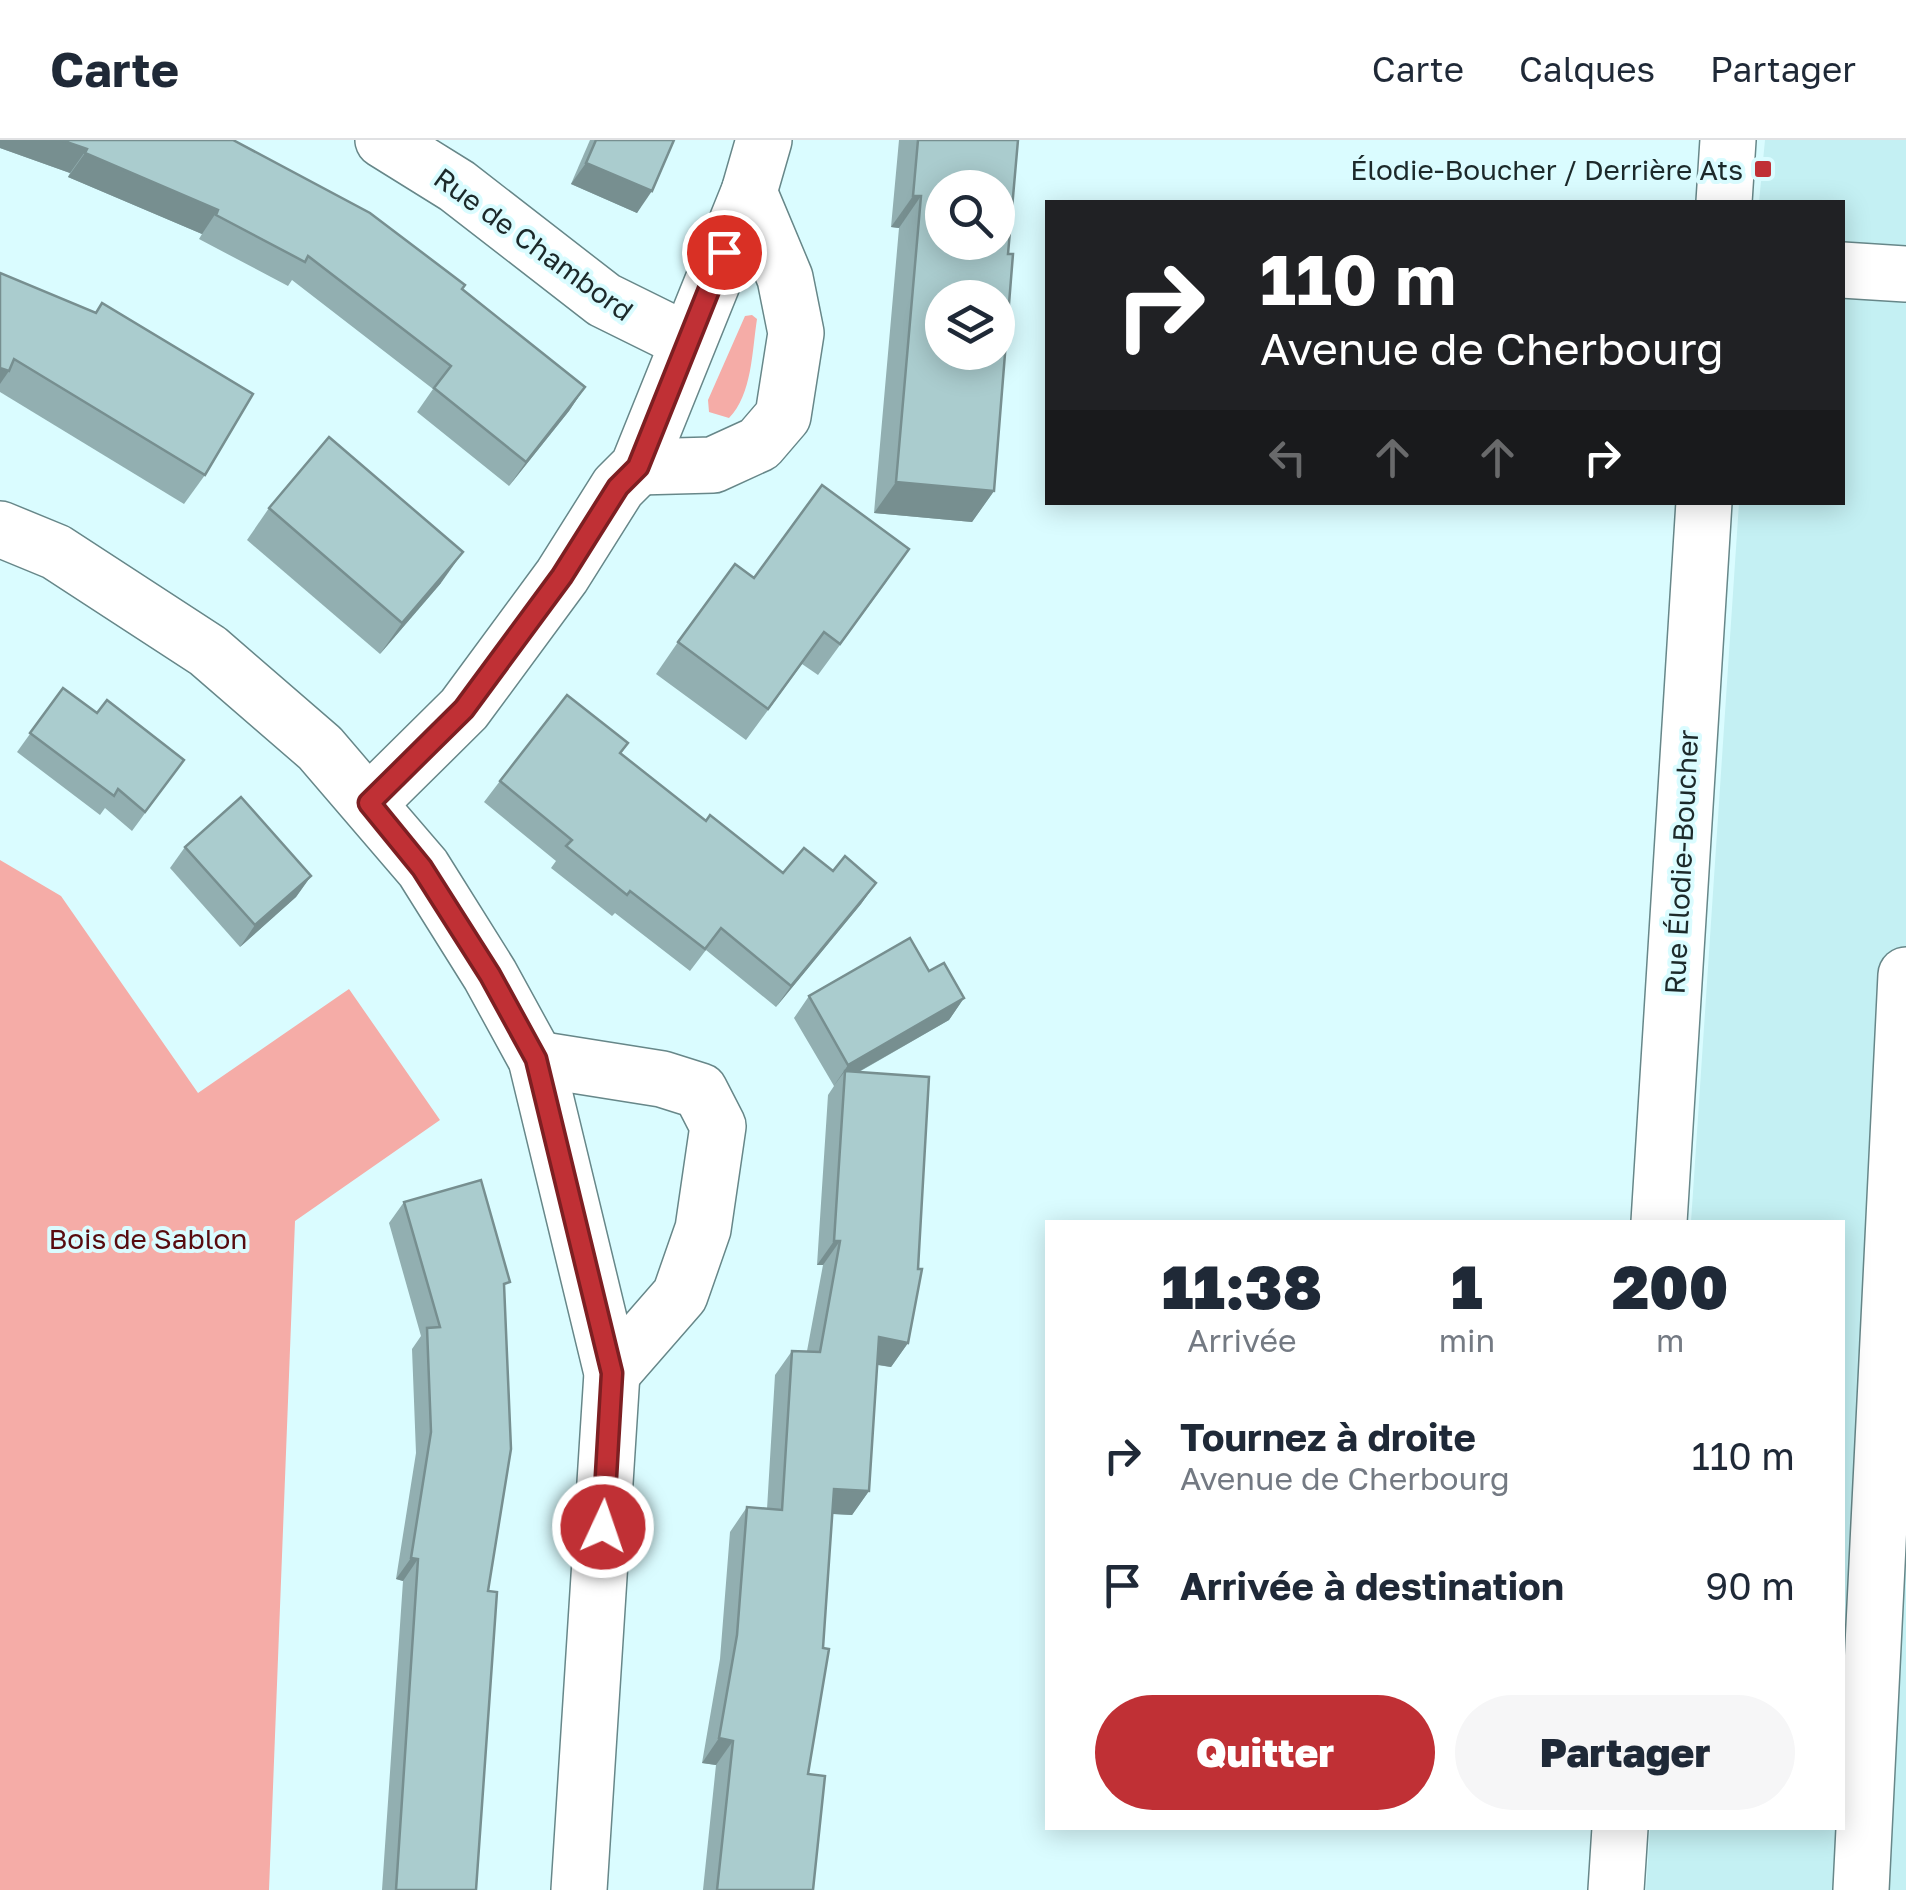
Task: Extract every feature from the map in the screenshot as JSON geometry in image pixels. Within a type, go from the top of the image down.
[{"type":"street","name":"Rue de Chambord","points":[[383,140],[456,186],[604,300],[687,341]]},
{"type":"street","points":[[369,803],[464,709],[562,576],[618,487],[638,467],[749,192],[764,140]]},
{"type":"street","points":[[1724,200],[1728,140]]},
{"type":"street","points":[[638,467],[712,465],[759,444],[782,416],[796,333],[785,278],[749,192]]},
{"type":"street","points":[[1845,270],[1906,274]]},
{"type":"street","name":"Rue Élodie-Boucher","points":[[1659,1220],[1704,505]]},
{"type":"street","points":[[0,528],[56,552],[208,651],[320,748],[422,868],[490,975],[536,1059],[612,1373],[579,1890]]},
{"type":"street","points":[[1860,1890],[1900,1216],[1906,975]]},
{"type":"street","points":[[536,1059],[662,1079],[700,1092],[718,1126],[702,1229],[680,1295],[612,1373]]},
{"type":"street","points":[[1616,1890],[1620,1830]]},
{"type":"shaded area","points":[[1765,140],[1906,140],[1906,1890],[1646,1890],[1650,1830],[1845,1830],[1845,1220],[1691,1220],[1739,505],[1845,505],[1845,200],[1759,200]]},
{"type":"green space","points":[[745,316],[757,319],[750,372],[742,397],[729,418],[709,412],[708,400]]},
{"type":"green space","name":"Bois de Sablon","points":[[0,860],[61,896],[198,1093],[349,989],[440,1120],[295,1221],[269,1890],[0,1890]]},
{"type":"building","points":[[61,140],[233,140],[370,213],[465,285],[462,289],[585,387],[526,462],[434,388],[451,366],[308,256],[305,262],[216,215],[218,210]]},
{"type":"building","points":[[596,140],[674,140],[652,191],[586,163]]},
{"type":"building","points":[[918,140],[1018,140],[1015,174],[1015,170],[925,170],[925,260],[1013,260],[1011,280],[925,280],[925,370],[1004,370],[994,491],[896,482],[921,196],[913,196]]},
{"type":"building","points":[[0,273],[96,313],[102,303],[253,394],[205,475],[14,359],[9,371],[0,368]]},
{"type":"building","points":[[329,437],[463,552],[402,623],[269,508]]},
{"type":"building","points":[[822,485],[909,549],[840,644],[824,632],[768,709],[678,642],[735,564],[754,578]]},
{"type":"building","points":[[63,688],[97,713],[107,700],[184,760],[145,812],[118,789],[114,796],[30,733]]},
{"type":"building","points":[[567,695],[628,743],[620,753],[706,821],[710,815],[783,873],[804,848],[833,871],[845,856],[876,883],[791,986],[721,928],[705,949],[630,891],[627,895],[566,846],[572,840],[500,781]]},
{"type":"building","points":[[241,797],[311,876],[255,925],[185,847]]},
{"type":"building","points":[[910,938],[929,971],[944,963],[964,998],[848,1065],[809,996]]},
{"type":"building","points":[[845,1071],[929,1077],[918,1269],[922,1269],[908,1343],[879,1337],[869,1491],[834,1489],[823,1648],[829,1649],[808,1774],[825,1776],[813,1890],[717,1890],[733,1741],[719,1738],[737,1635],[747,1507],[782,1510],[792,1351],[820,1352],[840,1241],[834,1241]]},
{"type":"building","points":[[481,1180],[510,1282],[504,1284],[511,1449],[488,1591],[497,1592],[476,1890],[396,1890],[418,1559],[411,1558],[431,1432],[427,1328],[440,1327],[404,1202]]},
{"type":"place","name":"Élodie-Boucher / Derrière Ats","points":[[1763,169]]},
{"type":"route","points":[[603,1527],[612,1373],[536,1059],[490,975],[422,868],[369,803],[464,709],[562,576],[618,487],[638,467],[724,252]]}]
